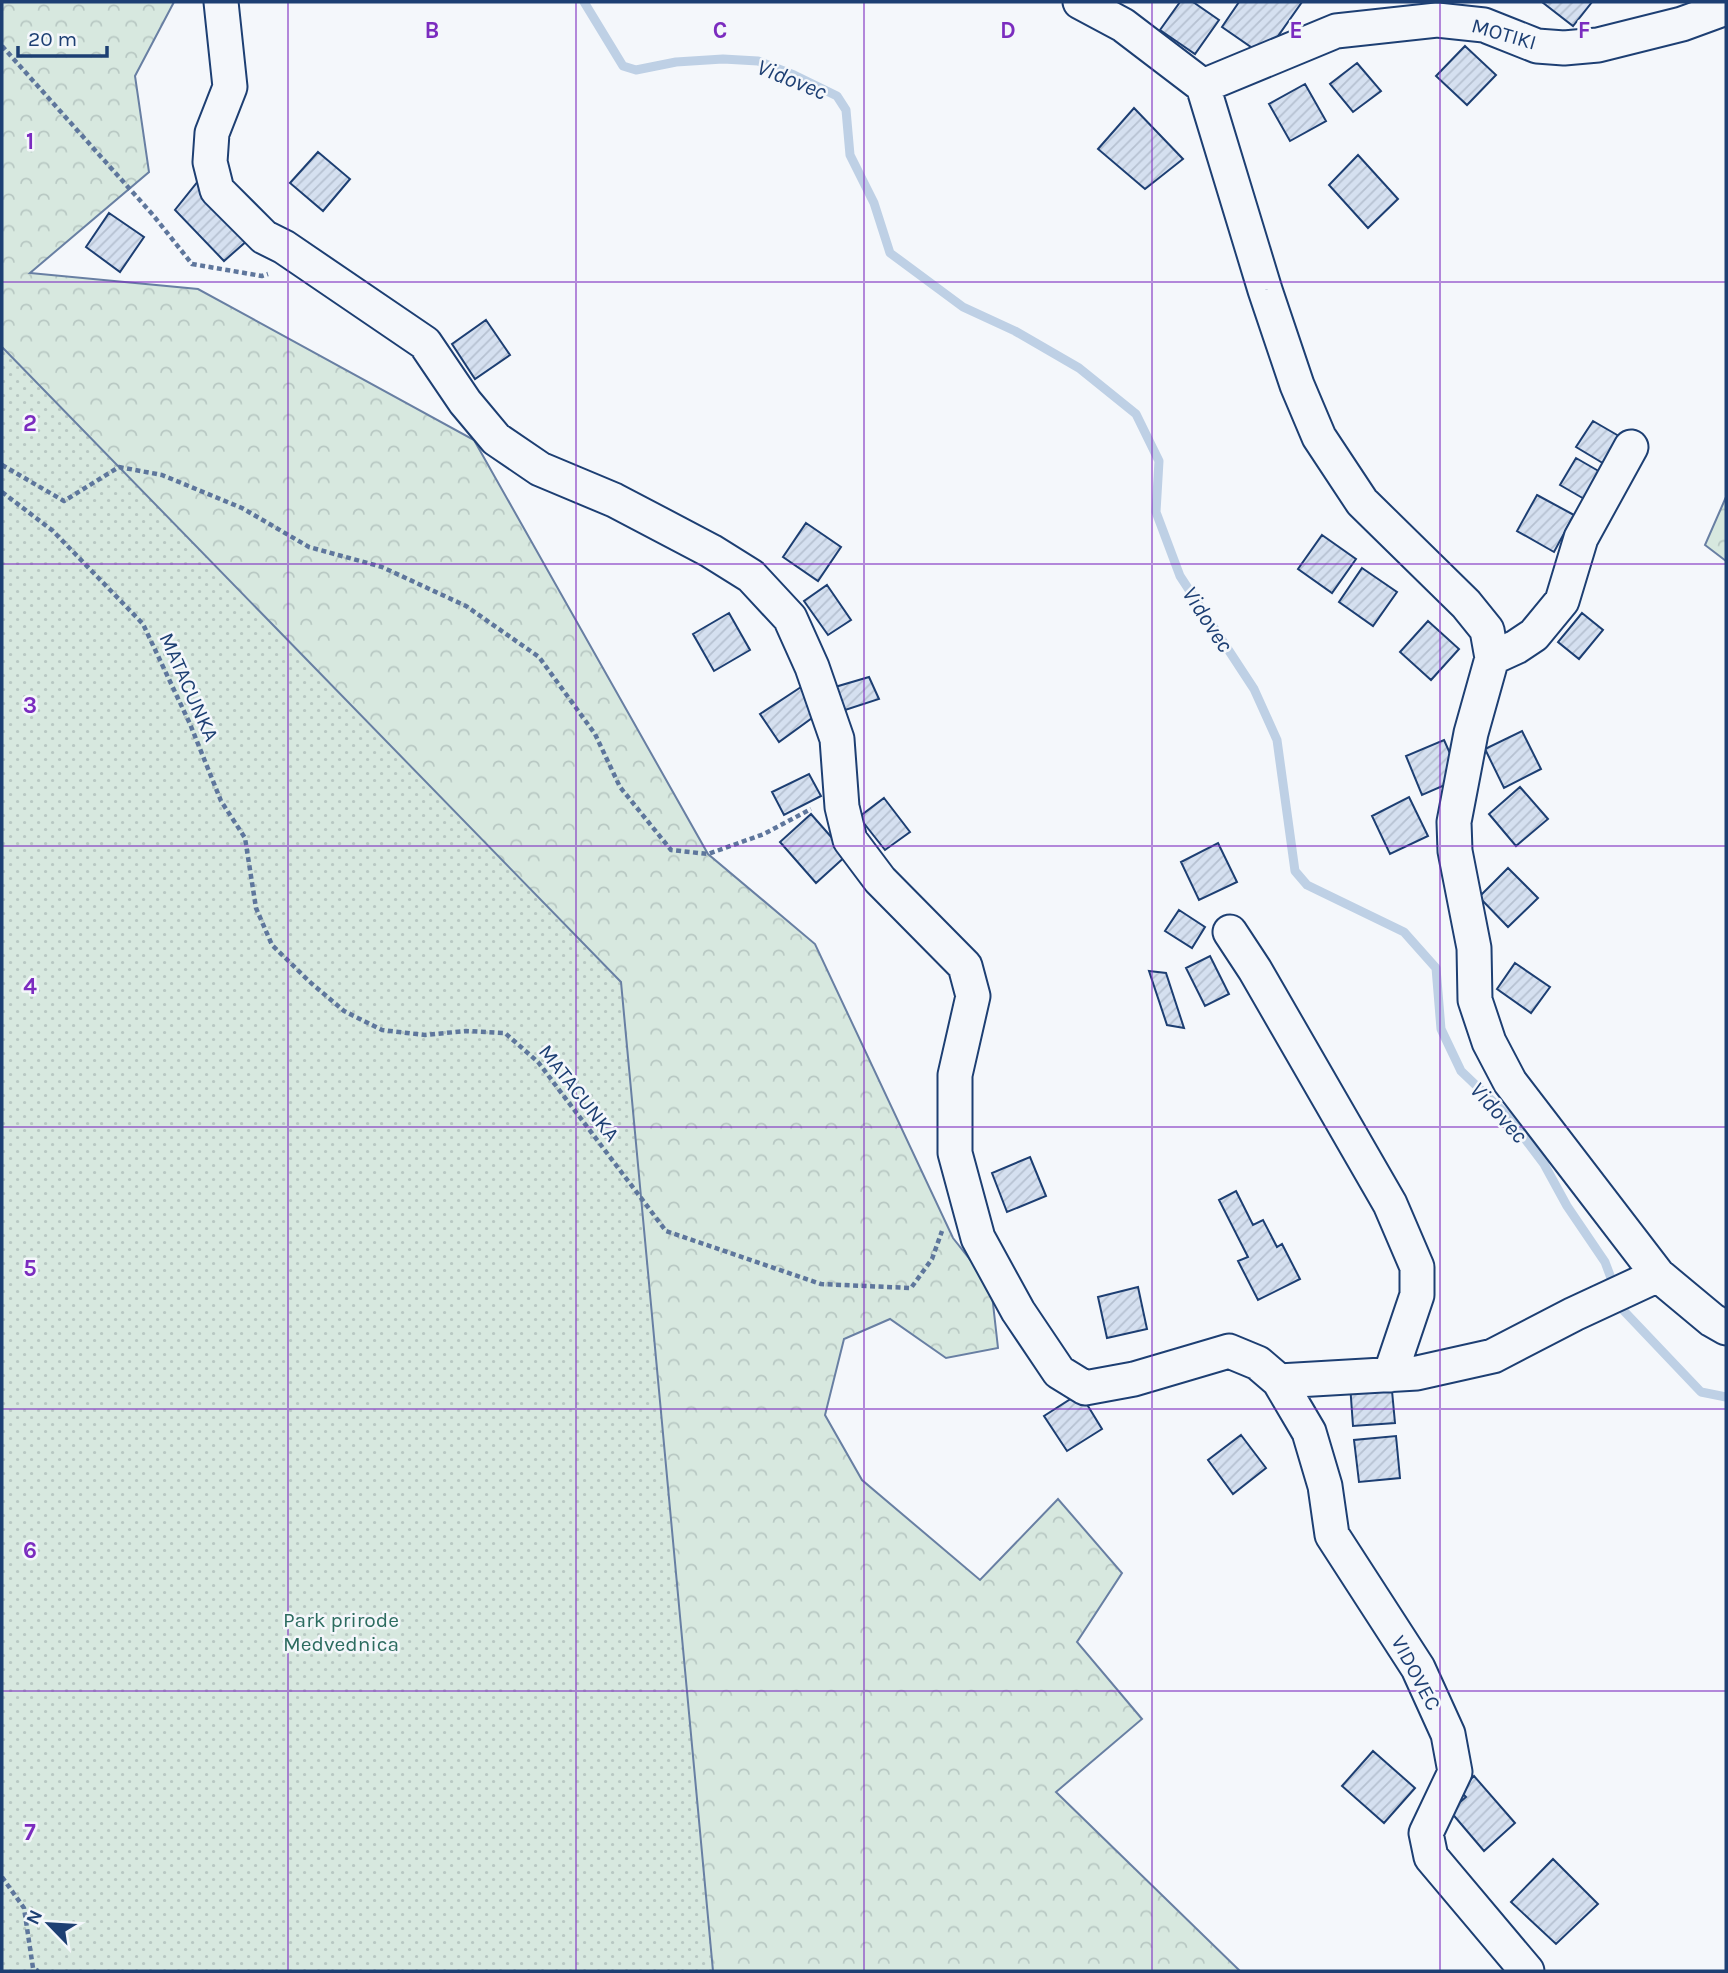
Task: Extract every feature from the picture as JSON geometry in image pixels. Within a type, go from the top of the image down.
[{"type":"street","name":"VIDOVEC","points":[[221,2],[230,87],[212,133],[210,162],[217,190],[264,237],[284,247],[425,343],[465,402],[496,439],[540,469],[614,500],[711,551],[751,576],[790,618],[812,667],[837,739],[842,807],[850,840],[880,880],[965,966],[973,996],[955,1076],[955,1153],[978,1238],[1018,1311],[1059,1372],[1085,1388],[1133,1379],[1229,1351],[1258,1363],[1279,1381],[1309,1432],[1325,1486],[1332,1535],[1418,1668],[1448,1734],[1455,1772],[1426,1833],[1430,1857],[1527,1971]]},
{"type":"street","points":[[1080,2],[1123,25],[1203,86],[1265,290],[1297,385],[1319,437],[1362,502],[1466,604],[1487,630],[1492,658],[1471,733],[1454,822],[1455,851],[1474,948],[1475,1000],[1489,1042],[1630,1287],[1726,1328]]},
{"type":"street","name":"MOTIKI","points":[[1203,86],[1336,31],[1437,20],[1484,25],[1537,46],[1598,46],[1682,24],[1726,8]]},
{"type":"street","points":[[1492,658],[1516,648],[1534,635],[1562,601],[1581,538],[1631,447]]},
{"type":"street","points":[[1230,932],[1255,970],[1390,1204],[1417,1267],[1417,1295],[1390,1375]]},
{"type":"street","points":[[1279,1381],[1417,1373],[1493,1356],[1630,1287]]},
{"type":"street","points":[[1309,1432],[1330,1378]]},
{"type":"path","points":[[2,46],[153,215],[192,264],[262,276],[305,261]]},
{"type":"path","points":[[2,465],[64,501],[119,467],[162,475],[242,508],[309,547],[382,567],[466,606],[539,657],[595,734],[620,787],[671,850],[708,854],[764,834],[790,818],[827,802],[842,807]]},
{"type":"path","name":"MATACUNKA","points":[[2,492],[53,531],[143,624],[190,724],[221,801],[245,838],[257,908],[272,944],[344,1011],[382,1030],[425,1035],[466,1031],[505,1032],[538,1062],[666,1231],[821,1284],[911,1288],[932,1259],[945,1224]]},
{"type":"path","points":[[2,1877],[24,1908],[33,1968],[38,1971]]},
{"type":"green space","name":"Park prirode Medvednica","points":[[2,2],[174,2],[135,76],[149,172],[30,273],[198,289],[474,440],[708,854],[815,944],[953,1238],[991,1286],[998,1348],[946,1358],[890,1319],[844,1339],[825,1415],[862,1480],[980,1580],[1058,1499],[1122,1573],[1077,1642],[1142,1719],[1056,1792],[1240,1971],[2,1971]]},
{"type":"green space","name":"Park prirode Medvednica","points":[[2,347],[621,982],[713,1971],[2,1971]]},
{"type":"green space","points":[[1726,497],[1726,561],[1705,545]]},
{"type":"building","points":[[1180,2],[1193,2],[1219,20],[1195,54],[1160,30]]},
{"type":"building","points":[[1239,2],[1302,2],[1264,56],[1222,27]]},
{"type":"building","points":[[1542,2],[1592,2],[1573,26]]},
{"type":"building","points":[[1465,46],[1496,75],[1467,105],[1436,76]]},
{"type":"building","points":[[1357,63],[1381,91],[1353,112],[1330,84]]},
{"type":"building","points":[[1305,84],[1326,121],[1290,141],[1269,104]]},
{"type":"building","points":[[1134,108],[1183,159],[1145,189],[1098,149]]},
{"type":"building","points":[[318,152],[350,179],[323,211],[290,183]]},
{"type":"building","points":[[1358,155],[1398,199],[1368,228],[1329,185]]},
{"type":"building","points":[[199,180],[257,232],[224,261],[175,210]]},
{"type":"building","points":[[109,213],[144,237],[120,272],[86,247]]},
{"type":"building","points":[[486,320],[510,355],[475,379],[452,344]]},
{"type":"building","points":[[1593,421],[1624,439],[1606,465],[1576,447]]},
{"type":"building","points":[[1576,458],[1602,473],[1586,500],[1560,485]]},
{"type":"building","points":[[1537,495],[1574,515],[1554,552],[1517,531]]},
{"type":"building","points":[[806,523],[841,547],[818,581],[783,557]]},
{"type":"building","points":[[1322,535],[1356,559],[1332,593],[1298,569]]},
{"type":"building","points":[[1362,568],[1397,592],[1373,626],[1339,602]]},
{"type":"building","points":[[827,585],[851,620],[828,635],[804,601]]},
{"type":"building","points":[[729,613],[750,650],[714,671],[693,634]]},
{"type":"building","points":[[1582,613],[1603,630],[1579,659],[1558,642]]},
{"type":"building","points":[[1428,621],[1459,649],[1431,680],[1400,652]]},
{"type":"building","points":[[869,677],[879,699],[845,710],[835,687]]},
{"type":"building","points":[[804,685],[823,710],[779,742],[760,714]]},
{"type":"building","points":[[1522,731],[1541,769],[1504,788],[1485,749]]},
{"type":"building","points":[[1444,740],[1461,778],[1422,795],[1406,756]]},
{"type":"building","points":[[809,774],[821,796],[784,815],[772,792]]},
{"type":"building","points":[[1520,787],[1548,819],[1516,846],[1489,814]]},
{"type":"building","points":[[1409,797],[1428,836],[1390,854],[1372,816]]},
{"type":"building","points":[[884,798],[910,832],[885,850],[859,817]]},
{"type":"building","points":[[811,814],[847,855],[816,883],[780,842]]},
{"type":"building","points":[[1218,843],[1237,882],[1199,900],[1181,862]]},
{"type":"building","points":[[1508,868],[1538,898],[1508,927],[1479,897]]},
{"type":"building","points":[[1179,910],[1205,927],[1192,948],[1165,931]]},
{"type":"building","points":[[1210,956],[1229,994],[1205,1006],[1186,968]]},
{"type":"building","points":[[1515,963],[1550,987],[1531,1013],[1497,989]]},
{"type":"building","points":[[1149,971],[1166,973],[1184,1028],[1167,1025]]},
{"type":"building","points":[[1030,1157],[1046,1196],[1007,1212],[992,1173]]},
{"type":"building","points":[[1236,1191],[1253,1225],[1263,1220],[1277,1247],[1282,1244],[1300,1279],[1258,1300],[1238,1261],[1248,1257],[1219,1200]]},
{"type":"building","points":[[1138,1287],[1147,1329],[1107,1338],[1098,1297]]},
{"type":"building","points":[[1391,1380],[1395,1423],[1353,1426],[1350,1384]]},
{"type":"building","points":[[1080,1393],[1102,1429],[1067,1451],[1044,1416]]},
{"type":"building","points":[[1241,1435],[1266,1468],[1233,1494],[1208,1460]]},
{"type":"building","points":[[1396,1436],[1400,1478],[1359,1482],[1354,1440]]},
{"type":"building","points":[[1373,1751],[1415,1788],[1384,1823],[1342,1786]]},
{"type":"building","points":[[1474,1776],[1515,1823],[1484,1851],[1450,1811],[1466,1797],[1459,1790]]},
{"type":"building","points":[[1553,1859],[1598,1904],[1556,1944],[1511,1902]]},
{"type":"waterway","name":"Vidovec","points":[[584,2],[623,66],[636,70],[676,62],[723,59],[758,61],[837,96],[846,110],[850,155],[874,203],[890,253],[963,307],[1015,331],[1079,368],[1136,414],[1159,461],[1156,512],[1180,576],[1254,689],[1277,740],[1295,871],[1307,885],[1404,932],[1436,968],[1441,1029],[1461,1071],[1507,1115],[1544,1164],[1567,1206],[1605,1262],[1623,1310],[1701,1392],[1726,1397]]}]
